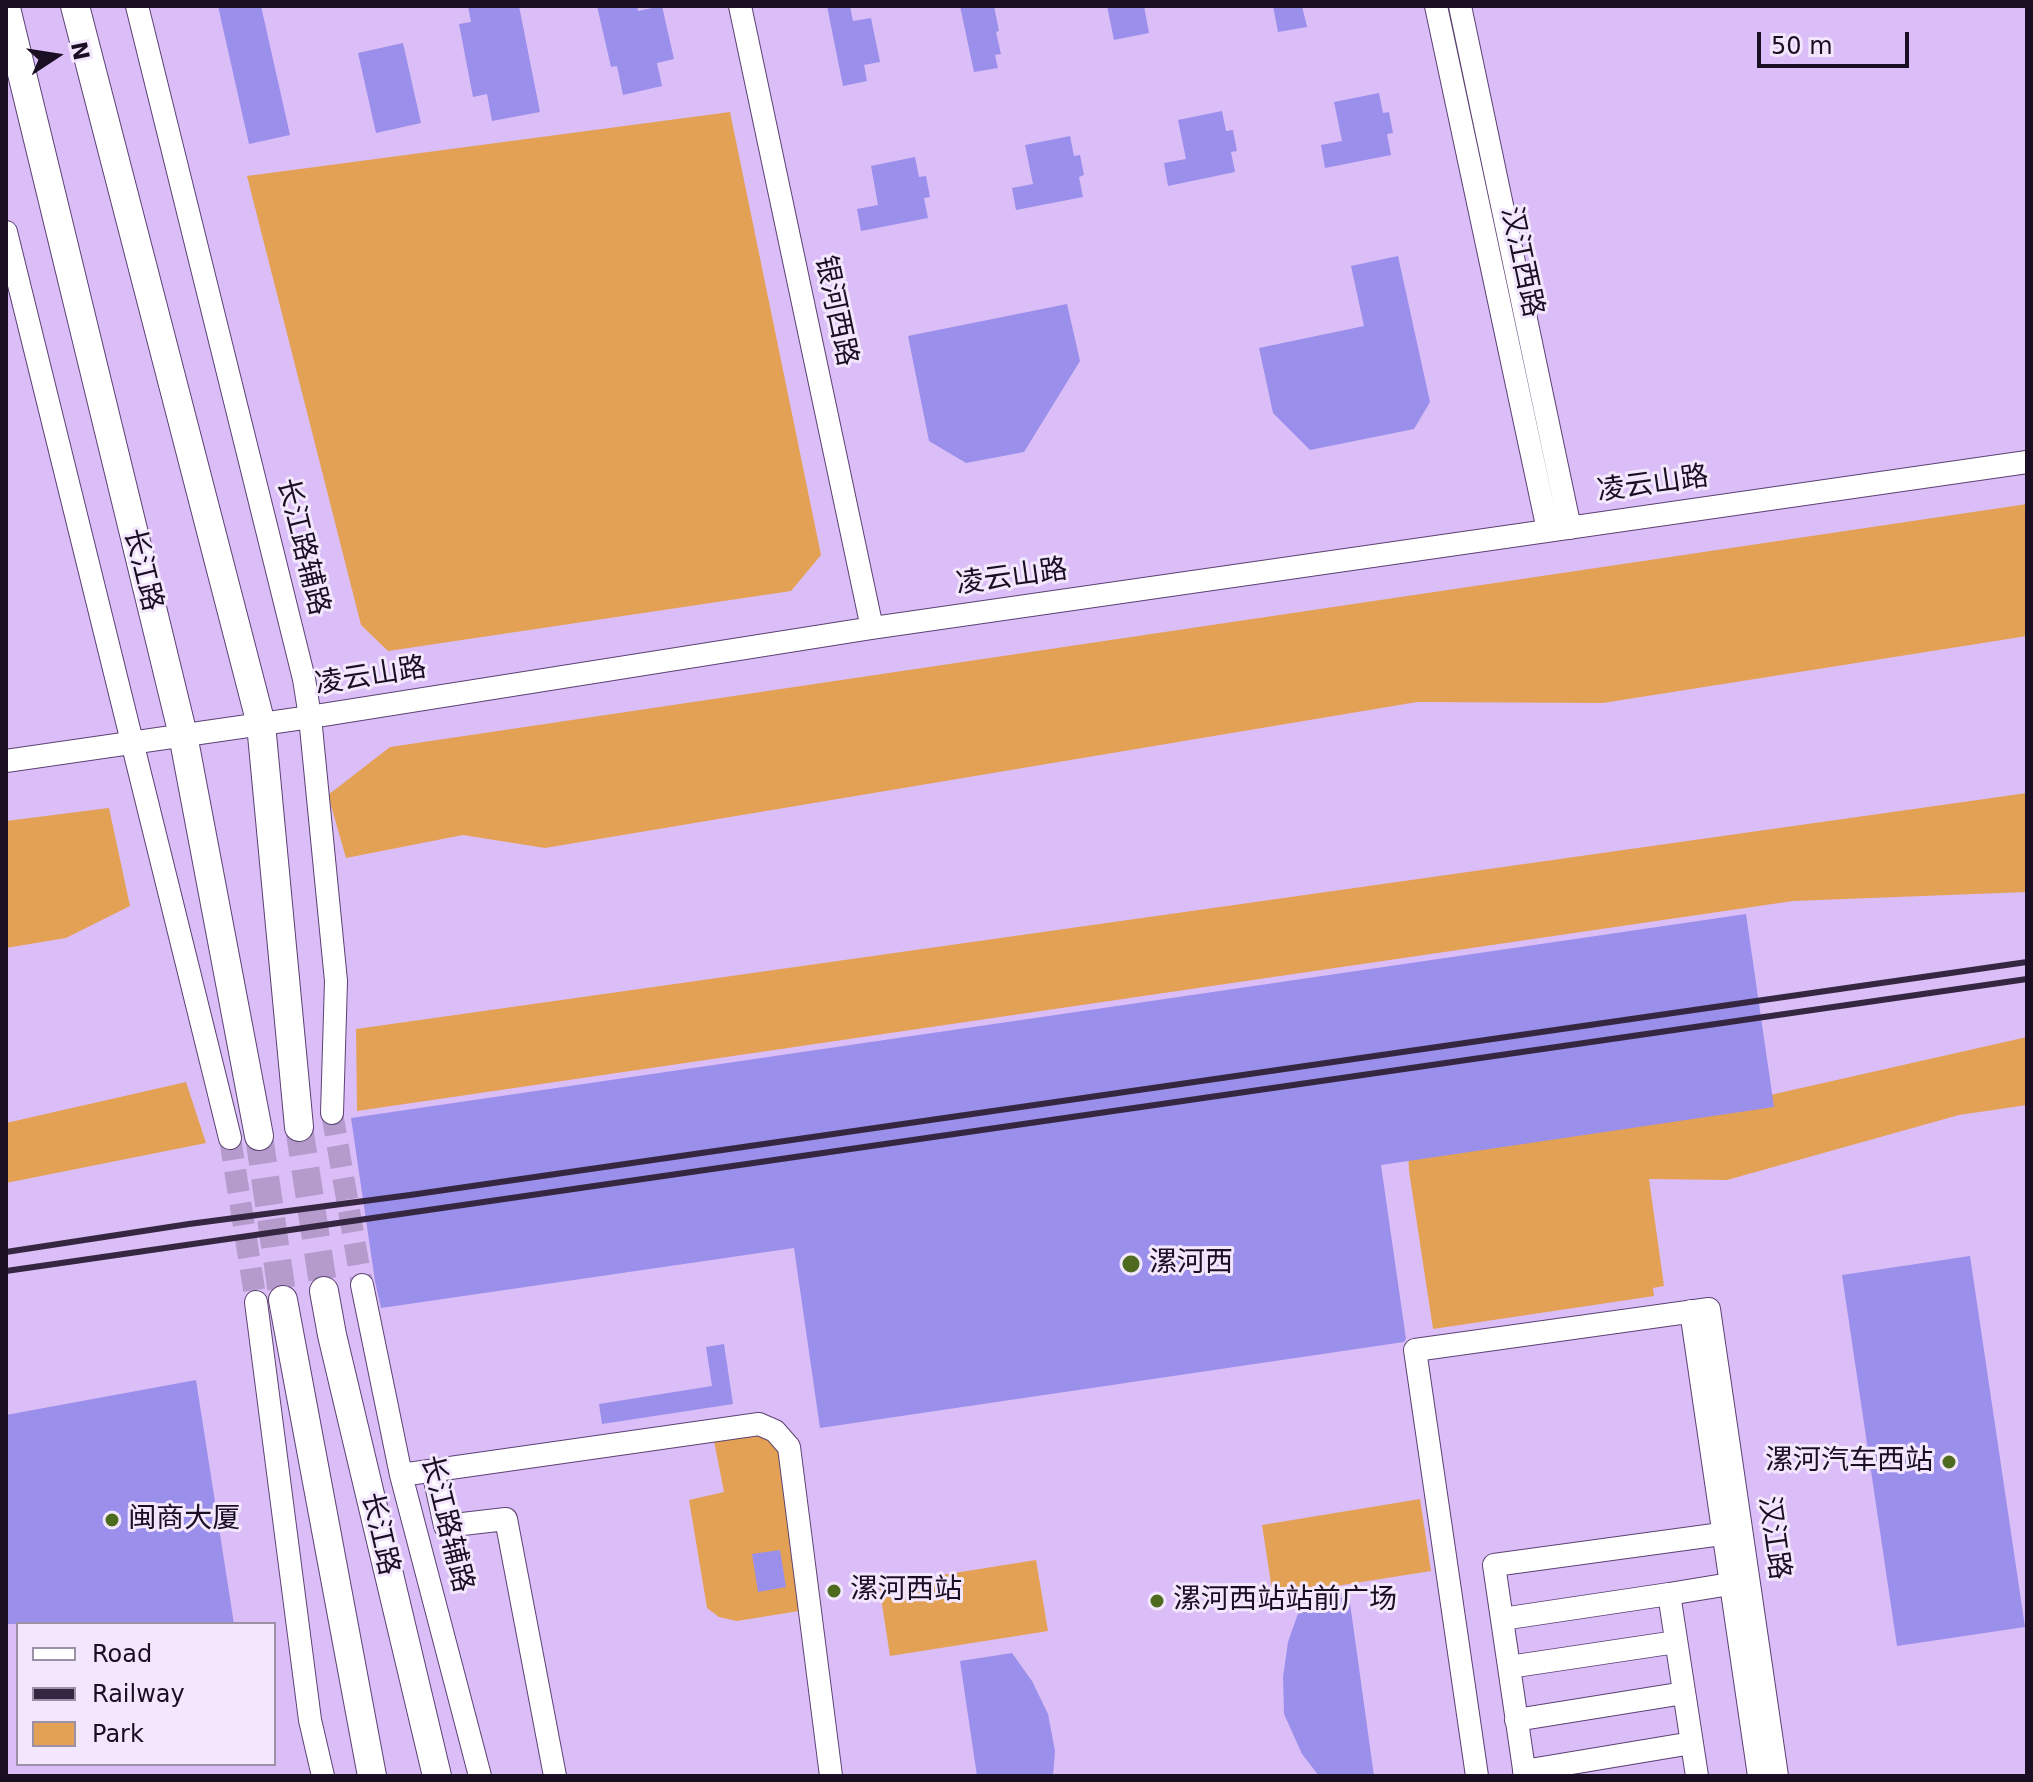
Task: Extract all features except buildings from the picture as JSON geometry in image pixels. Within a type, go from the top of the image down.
[{"type":"main road","points":[[75,6],[261,724],[299,1127]]},
{"type":"main road","name":"长江路","points":[[6,8],[183,735],[259,1136]]},
{"type":"main road","name":"长江路","points":[[324,1291],[437,1776]]},
{"type":"main road","name":"长江路","points":[[270,1301],[372,1776]]},
{"type":"street","name":"长江路辅路","points":[[137,6],[304,679],[336,981],[332,1113]]},
{"type":"street","name":"银河西路","points":[[740,6],[872,628]]},
{"type":"street","name":"汉江西路","points":[[1436,6],[1548,530]]},
{"type":"street","name":"汉江西路","points":[[1460,6],[1570,528]]},
{"type":"street","points":[[6,232],[230,1138]]},
{"type":"street","name":"凌云山路","points":[[6,761],[310,717],[872,628],[2027,462]]},
{"type":"street","name":"长江路辅路","points":[[362,1285],[401,1475],[480,1776]]},
{"type":"street","points":[[270,1301],[310,1720],[323,1776]]},
{"type":"street","name":"汉江路","points":[[1477,1776],[1415,1350],[1700,1310],[1739,1582],[1759,1776]]},
{"type":"street","points":[[401,1475],[759,1424],[775,1431],[789,1447],[831,1776]]},
{"type":"street","points":[[433,1471],[445,1526],[506,1519],[555,1776]]},
{"type":"street","points":[[1692,1743],[1525,1773],[1494,1565],[1732,1532]]},
{"type":"street","points":[[1502,1619],[1739,1582]]},
{"type":"street","name":"汉江路","points":[[1739,1582],[1777,1776]]},
{"type":"street","points":[[1669,1594],[1697,1776]]},
{"type":"street","points":[[1509,1667],[1676,1642]]},
{"type":"street","points":[[1516,1720],[1684,1693]]},
{"type":"green space","points":[[730,112],[821,555],[791,591],[388,651],[361,625],[247,176]]},
{"type":"green space","points":[[2027,504],[2027,636],[1603,703],[1417,702],[545,848],[463,835],[346,858],[328,795],[390,747]]},
{"type":"green space","points":[[2027,793],[2027,892],[1793,901],[357,1111],[356,1029]]},
{"type":"green space","points":[[109,808],[130,906],[66,938],[6,948],[6,821]]},
{"type":"green space","points":[[2027,1037],[2027,1105],[1959,1115],[1727,1180],[1649,1179],[1664,1286],[1653,1288],[1654,1296],[1433,1329],[1408,1151],[1686,1114]]},
{"type":"green space","points":[[186,1082],[206,1143],[6,1183],[6,1123]]},
{"type":"green space","points":[[757,1433],[780,1446],[805,1610],[737,1621],[719,1617],[707,1608],[689,1500],[724,1492],[714,1441]]},
{"type":"green space","points":[[1420,1499],[1431,1571],[1273,1596],[1262,1525]]},
{"type":"green space","points":[[1036,1560],[1048,1631],[890,1656],[879,1585]]},
{"type":"tunnel","points":[[332,1113],[362,1285]]},
{"type":"tunnel","points":[[299,1127],[324,1291]]},
{"type":"tunnel","points":[[259,1136],[283,1300]]},
{"type":"tunnel","points":[[230,1138],[256,1302]]},
{"type":"railway","points":[[6,1252],[2027,962]]},
{"type":"railway","points":[[6,1271],[2027,979]]},
{"type":"place","name":"漯河西","points":[[1131,1264]]},
{"type":"place","name":"漯河汽车西站","points":[[1949,1462]]},
{"type":"place","name":"闽商大厦","points":[[112,1520]]},
{"type":"place","name":"漯河西站","points":[[834,1591]]},
{"type":"place","name":"漯河西站站前广场","points":[[1157,1601]]}]
